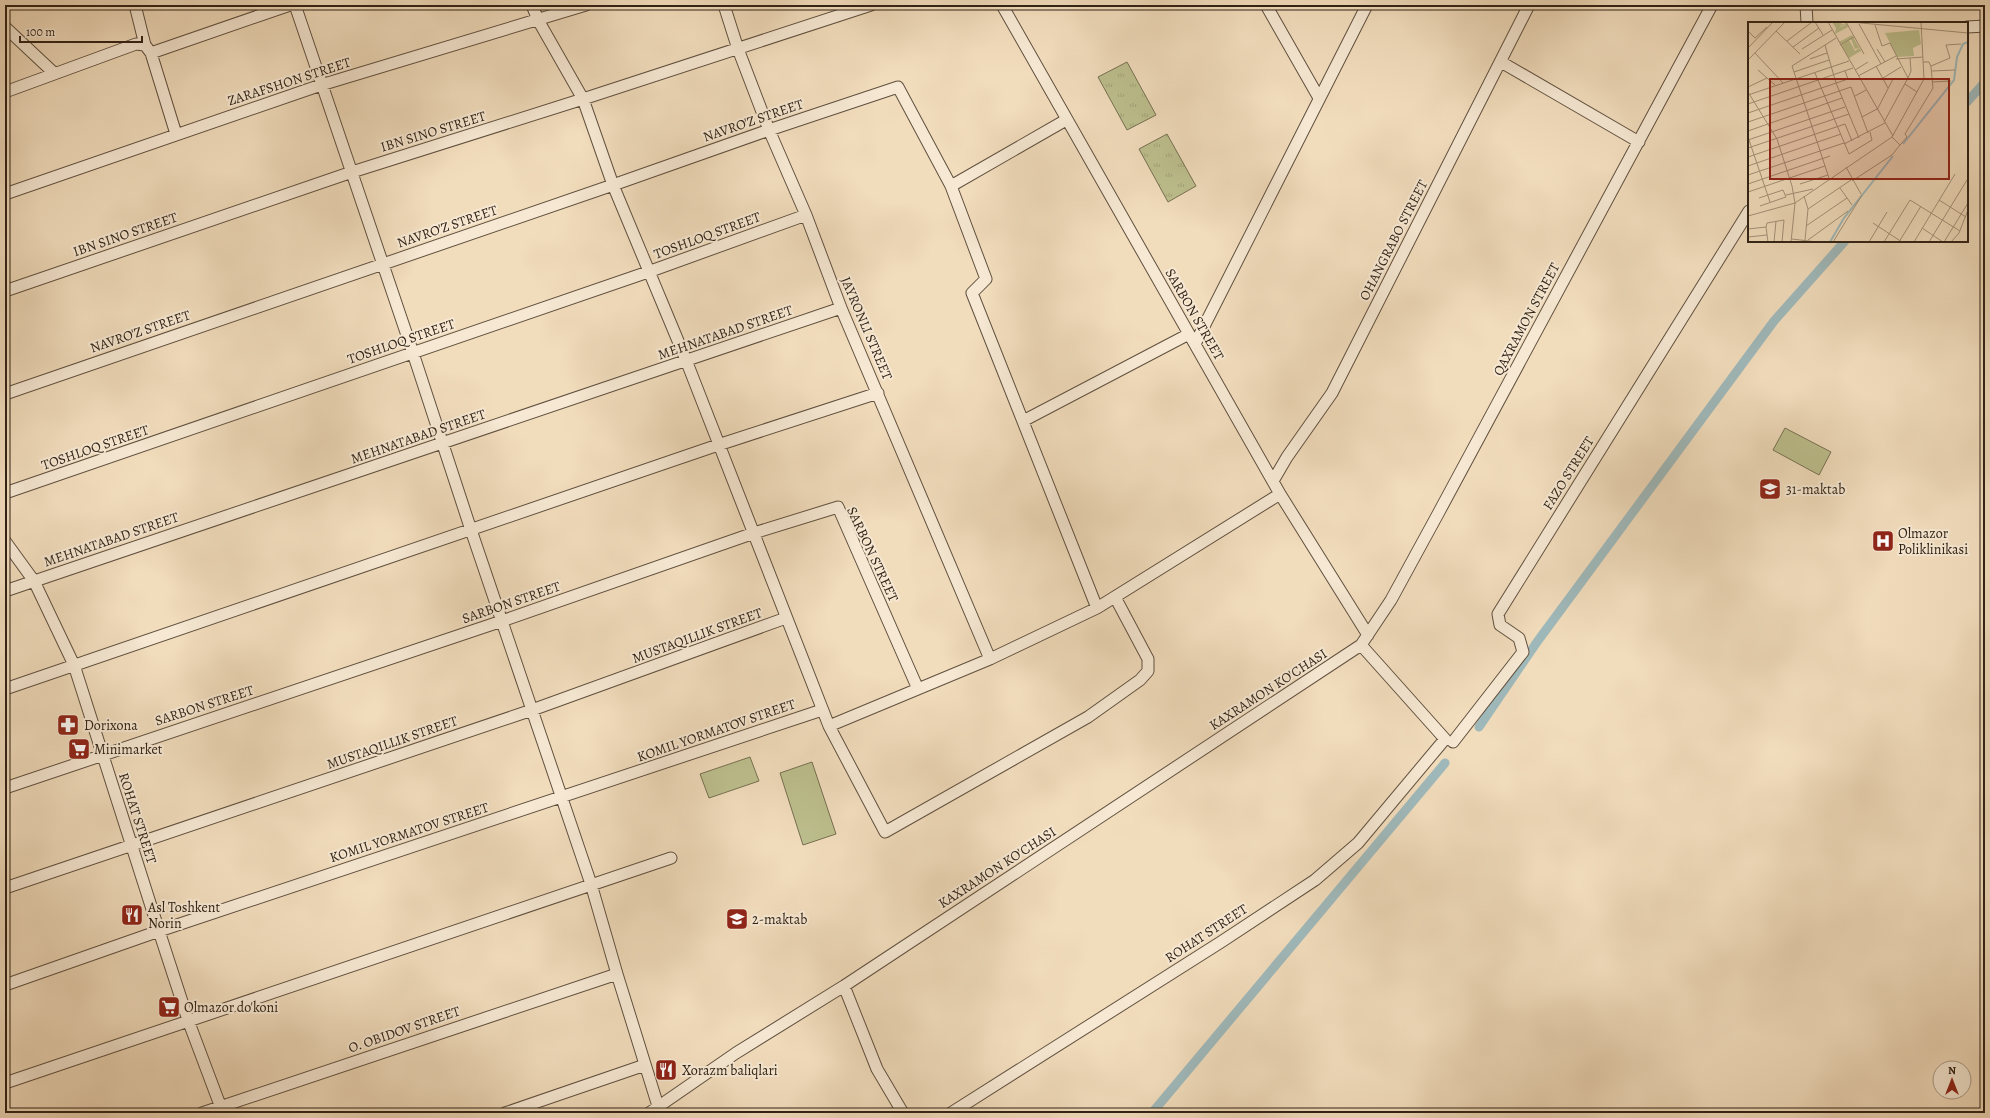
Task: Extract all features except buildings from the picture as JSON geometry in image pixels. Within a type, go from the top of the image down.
[{"type":"street","points":[[135,5],[176,134]]},
{"type":"street","points":[[5,92],[136,44],[148,49],[290,5]]},
{"type":"street","points":[[295,5],[321,85],[414,353],[442,443],[591,884],[658,1106]]},
{"type":"street","points":[[532,5],[538,20],[583,99],[613,185],[686,360],[822,710],[829,726],[886,832],[1088,717],[1140,680],[1148,671],[1148,659],[1115,596]]},
{"type":"street","name":"ZARAFSHON STREET","points":[[5,194],[321,85],[586,5]]},
{"type":"street","name":"JAYRONLI STREET","points":[[724,5],[738,49],[769,130],[806,215],[841,308],[990,660]]},
{"type":"street","name":"IBN SINO STREET","points":[[5,291],[352,172],[583,99],[871,5]]},
{"type":"street","name":"SARBON STREET","points":[[1002,5],[1280,494],[1368,635]]},
{"type":"street","points":[[1266,5],[1319,98]]},
{"type":"street","points":[[1195,344],[1367,5]]},
{"type":"street","name":"OHANGRABO STREET","points":[[1273,481],[1287,457],[1332,393],[1529,5]]},
{"type":"street","name":"QAXRAMON STREET","points":[[1361,645],[1391,600],[1436,518],[1712,5]]},
{"type":"street","points":[[1806,5],[1807,22]]},
{"type":"street","points":[[1968,27],[1985,26]]},
{"type":"street","points":[[5,28],[54,74]]},
{"type":"street","points":[[1501,62],[1639,142]]},
{"type":"street","name":"NAVRO'Z STREET","points":[[5,394],[769,130],[898,87],[951,186]]},
{"type":"street","points":[[1066,120],[951,186],[986,279],[972,293],[1096,608]]},
{"type":"street","name":"FAZO STREET","points":[[1449,740],[1523,652],[1519,638],[1500,626],[1498,614],[1748,213]]},
{"type":"street","name":"TOSHLOQ STREET","points":[[5,493],[648,272],[806,215]]},
{"type":"street","name":"MEHNATАBАD STREET","points":[[5,591],[841,308]]},
{"type":"street","points":[[1023,421],[1189,334]]},
{"type":"street","points":[[5,689],[718,445],[878,393]]},
{"type":"street","points":[[829,726],[990,660],[1096,608],[1280,494]]},
{"type":"street","name":"SARBON STREET","points":[[5,788],[502,621],[754,533],[838,507],[918,690]]},
{"type":"street","name":"ROHAT STREET","points":[[5,541],[34,581],[74,665],[188,1020],[222,1110]]},
{"type":"street","name":"MUSTAQILLIK STREET","points":[[5,888],[532,710],[786,618]]},
{"type":"street","points":[[1361,645],[1449,740]]},
{"type":"street","name":"KAXRAMON KO'CHASI","points":[[649,1113],[736,1053],[844,986],[1361,645]]},
{"type":"street","name":"KOMIL YORMATOV STREET","points":[[5,985],[159,931],[822,710]]},
{"type":"street","name":"ROHAT STREET","points":[[950,1113],[1221,942],[1315,880],[1358,842],[1449,740]]},
{"type":"street","points":[[5,1083],[671,858]]},
{"type":"street","name":"O. OBIDOV STREET","points":[[202,1113],[222,1110],[617,974]]},
{"type":"street","points":[[844,986],[877,1069],[903,1113]]},
{"type":"street","points":[[504,1113],[645,1065]]},
{"type":"green space","points":[[1127,62],[1156,115],[1127,130],[1098,77]]},
{"type":"green space","points":[[1167,134],[1196,186],[1168,202],[1139,149]]},
{"type":"green space","points":[[1785,428],[1831,452],[1819,475],[1773,450]]},
{"type":"green space","points":[[750,757],[759,781],[709,798],[700,774]]},
{"type":"green space","points":[[812,762],[836,834],[803,845],[780,773]]},
{"type":"waterway","points":[[1968,101],[1985,82]]},
{"type":"waterway","points":[[1479,727],[1537,642],[1774,321],[1844,242]]},
{"type":"waterway","points":[[1152,1113],[1445,763]]},
{"type":"place","name":"31-maktab","points":[[1770,489]]},
{"type":"place","name":"Olmazor Poliklinikasi","points":[[1883,541]]},
{"type":"place","name":"Dorixona","points":[[68,725]]},
{"type":"place","name":"Minimarket","points":[[79,749]]},
{"type":"place","name":"Asl Toshkent Norin","points":[[132,915]]},
{"type":"place","name":"2-maktab","points":[[737,919]]},
{"type":"place","name":"Olmazor do'koni","points":[[169,1007]]},
{"type":"place","name":"Xorazm baliqlari","points":[[666,1070]]}]
